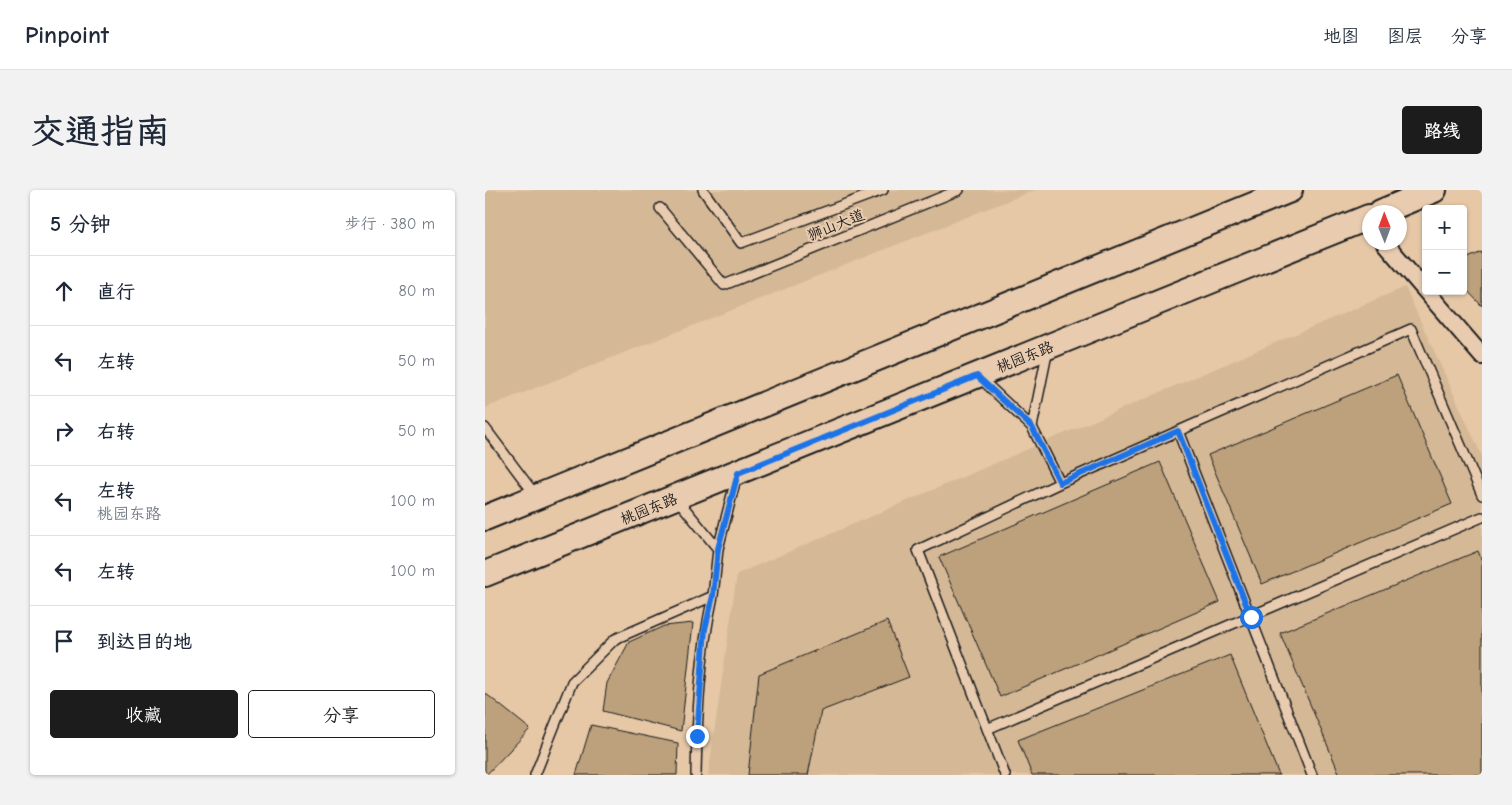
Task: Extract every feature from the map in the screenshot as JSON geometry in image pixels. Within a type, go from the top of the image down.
[{"type":"main road","points":[[485,518],[1291,190]]},
{"type":"main road","name":"桃园东路","points":[[1402,205],[1435,190]]},
{"type":"main road","name":"桃园东路","points":[[485,574],[1362,223]]},
{"type":"street","points":[[1390,250],[1422,286]]},
{"type":"street","points":[[1429,295],[1482,356]]},
{"type":"lane","points":[[703,190],[741,243],[883,190]]},
{"type":"lane","name":"狮山大道","points":[[660,208],[724,285],[959,190]]},
{"type":"lane","points":[[1005,775],[918,550],[1060,483],[1411,329],[1482,495]]},
{"type":"lane","points":[[1032,427],[1049,347]]},
{"type":"lane","points":[[977,376],[1032,427],[1060,483]]},
{"type":"lane","points":[[485,428],[537,497]]},
{"type":"lane","points":[[1178,431],[1312,775]]},
{"type":"lane","points":[[696,775],[705,629],[713,596],[718,549],[738,473]]},
{"type":"lane","points":[[676,498],[718,549]]},
{"type":"lane","points":[[987,729],[1482,517]]},
{"type":"lane","points":[[535,775],[572,682],[615,639],[713,596]]},
{"type":"shaded area","points":[[485,190],[1035,190],[485,408]]},
{"type":"shaded area","points":[[1405,287],[1482,456],[1482,775],[708,775],[737,574]]},
{"type":"building","points":[[1482,252],[1482,306],[1467,290],[1467,258]]},
{"type":"building","points":[[1397,375],[1452,504],[1262,584],[1208,455]]},
{"type":"building","points":[[1160,462],[1220,602],[1000,697],[939,557]]},
{"type":"building","points":[[1478,551],[1482,561],[1482,775],[1340,775],[1280,633]]},
{"type":"building","points":[[887,621],[909,677],[821,711],[808,775],[748,775],[759,674]]},
{"type":"building","points":[[693,623],[681,731],[603,711],[607,683],[629,642],[664,626]]},
{"type":"building","points":[[1230,655],[1279,775],[1032,775],[1018,740]]},
{"type":"building","points":[[485,693],[530,729],[486,775],[485,775]]},
{"type":"building","points":[[591,725],[678,743],[677,775],[576,775]]},
{"type":"route","points":[[697,736],[705,629],[713,596],[718,549],[738,473],[977,376],[1032,427],[1060,483],[1178,431],[1251,617]]}]
